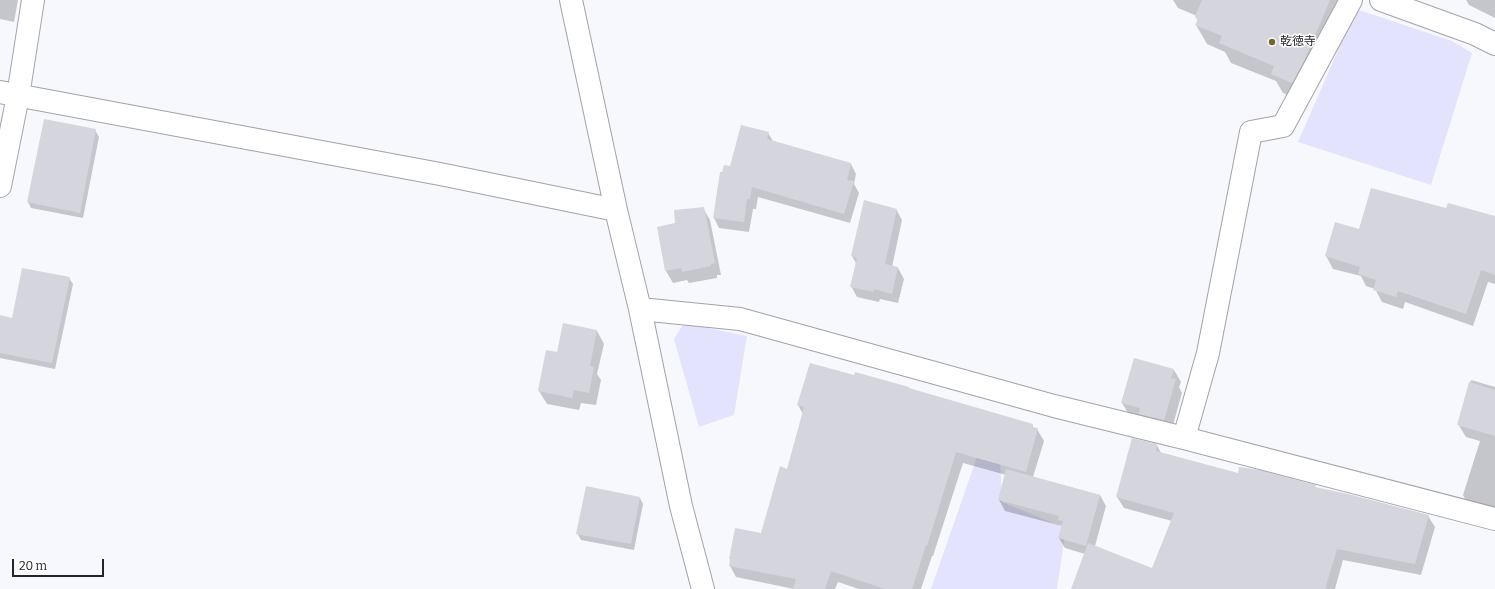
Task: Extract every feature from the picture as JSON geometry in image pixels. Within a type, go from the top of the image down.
[{"type":"street","points":[[0,186],[9,94],[33,0]]},
{"type":"street","points":[[570,0],[616,210],[640,309],[681,506],[703,589]]},
{"type":"street","points":[[1184,438],[1208,353],[1251,132],[1283,126],[1351,0]]},
{"type":"street","points":[[1381,0],[1474,34],[1495,44]]},
{"type":"street","points":[[9,94],[440,174],[616,210]]},
{"type":"street","points":[[640,309],[740,319],[1054,406],[1184,438],[1495,519]]},
{"type":"shaded area","points":[[1356,9],[1452,41],[1472,53],[1431,185],[1298,142]]},
{"type":"shaded area","points":[[684,323],[747,336],[734,415],[699,427],[674,339]]},
{"type":"shaded area","points":[[979,451],[1000,455],[1002,502],[1066,528],[1057,589],[931,589]]},
{"type":"building","name":"乾徳寺","points":[[1202,0],[1330,0],[1304,61],[1292,83],[1271,74],[1274,66],[1219,43],[1222,36],[1195,25],[1198,19],[1195,17]]},
{"type":"building","points":[[44,119],[96,129],[80,213],[27,202]]},
{"type":"building","points":[[741,125],[769,132],[767,139],[851,163],[847,180],[854,181],[844,214],[752,187],[750,199],[747,199],[744,222],[713,218],[720,172],[722,172],[724,165],[730,166]]},
{"type":"building","points":[[1371,188],[1446,208],[1448,203],[1495,216],[1495,275],[1481,270],[1466,314],[1398,291],[1396,297],[1373,290],[1376,280],[1358,274],[1360,267],[1325,256],[1335,222],[1359,229]]},
{"type":"building","points":[[864,200],[897,209],[885,264],[898,267],[892,294],[874,289],[874,292],[850,287],[857,258],[851,256]]},
{"type":"building","points":[[704,207],[715,263],[711,264],[711,266],[682,272],[681,268],[665,271],[657,227],[675,223],[674,210]]},
{"type":"building","points":[[22,268],[70,277],[52,363],[0,353],[0,315],[12,318]]},
{"type":"building","points":[[563,323],[597,330],[590,366],[594,367],[589,393],[574,390],[572,398],[538,391],[546,350],[557,352]]},
{"type":"building","points":[[1134,358],[1174,369],[1171,378],[1176,379],[1164,420],[1139,414],[1140,408],[1121,403]]},
{"type":"building","points":[[810,363],[854,375],[855,372],[909,387],[1033,424],[1032,427],[1038,428],[1026,472],[956,452],[912,589],[885,589],[831,571],[825,589],[793,589],[796,579],[729,566],[735,528],[761,533],[780,466],[787,469],[804,407],[797,405]]},
{"type":"building","points":[[1469,382],[1495,390],[1495,436],[1457,425]]},
{"type":"building","points":[[1132,438],[1157,444],[1156,451],[1238,473],[1239,467],[1259,470],[1316,485],[1315,487],[1429,515],[1415,564],[1337,549],[1325,589],[1071,589],[1088,543],[1152,568],[1174,513],[1116,497]]},
{"type":"building","points":[[1006,469],[1100,495],[1086,546],[1058,538],[1063,521],[1058,520],[1059,516],[998,500]]},
{"type":"building","points":[[586,486],[640,497],[631,544],[576,534]]},
{"type":"place","name":"乾徳寺","points":[[1272,42]]}]
